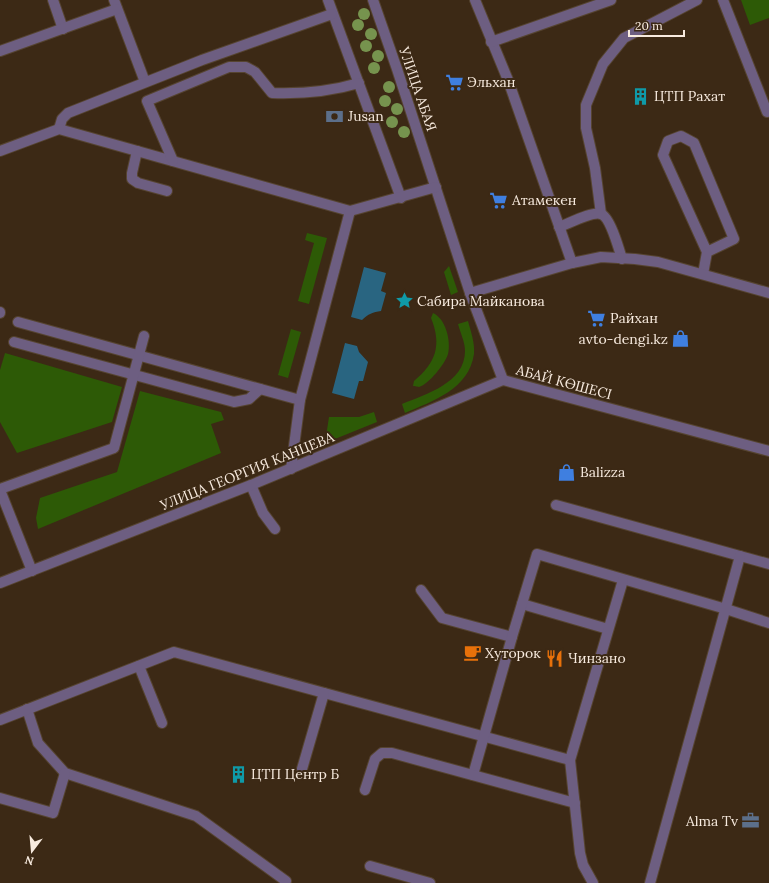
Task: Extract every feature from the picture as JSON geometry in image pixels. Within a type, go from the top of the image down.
[{"type":"street","points":[[53,0],[63,29]]},
{"type":"street","points":[[328,0],[401,198]]},
{"type":"street","name":"УЛИЦА АБАЯ","points":[[373,0],[436,188]]},
{"type":"street","points":[[475,0],[491,42],[508,80],[572,263]]},
{"type":"street","points":[[491,42],[611,0]]},
{"type":"street","points":[[601,214],[595,168],[586,128],[586,105],[603,64],[624,38],[697,0]]},
{"type":"street","points":[[723,0],[767,112],[769,111]]},
{"type":"street","points":[[0,51],[63,29],[115,4],[145,82]]},
{"type":"street","points":[[59,129],[62,119],[68,113],[202,60],[332,14]]},
{"type":"street","points":[[173,161],[147,101],[229,67],[246,67],[254,72],[272,93],[283,94],[341,88],[359,83]]},
{"type":"street","points":[[0,151],[59,129],[350,210],[436,188]]},
{"type":"street","points":[[702,274],[707,252],[663,155],[668,141],[681,136],[694,143],[734,239],[707,252]]},
{"type":"street","points":[[137,151],[132,179],[138,183],[167,191]]},
{"type":"street","name":"АБАЙ КӨШЕСІ","points":[[436,188],[470,293],[503,380],[769,451]]},
{"type":"street","points":[[291,469],[300,400],[350,210]]},
{"type":"street","points":[[559,227],[594,214],[601,214],[607,218],[622,259]]},
{"type":"street","points":[[470,293],[572,263],[601,257],[658,262],[769,293]]},
{"type":"street","points":[[18,322],[300,400]]},
{"type":"street","points":[[32,571],[0,490],[114,448],[144,336]]},
{"type":"street","points":[[14,342],[234,402],[249,399],[260,389]]},
{"type":"street","name":"УЛИЦА ГЕОРГИЯ КАНЦЕВА","points":[[0,583],[291,469],[503,380]]},
{"type":"street","points":[[251,485],[263,513],[275,529]]},
{"type":"street","points":[[556,505],[769,564]]},
{"type":"street","points":[[473,775],[483,736],[537,554],[769,623]]},
{"type":"street","points":[[650,883],[740,556]]},
{"type":"street","points":[[593,883],[583,865],[580,853],[570,760],[623,580]]},
{"type":"street","points":[[421,590],[442,618],[512,637]]},
{"type":"street","points":[[522,604],[608,629]]},
{"type":"street","points":[[0,720],[174,652],[570,760]]},
{"type":"street","points":[[139,666],[162,724]]},
{"type":"street","points":[[302,769],[324,693]]},
{"type":"street","points":[[27,709],[38,743],[65,773],[196,816],[286,881],[285,883]]},
{"type":"street","points":[[365,790],[375,758],[382,753],[392,752],[575,804]]},
{"type":"street","points":[[0,798],[53,813],[65,773]]},
{"type":"street","points":[[370,866],[430,883]]},
{"type":"green space","points":[[741,0],[769,0],[769,18],[750,25]]},
{"type":"green space","points":[[307,233],[327,238],[309,304],[298,301],[314,243],[305,240]]},
{"type":"green space","points":[[449,266],[458,292],[451,295],[444,272]]},
{"type":"green space","points":[[433,313],[438,316],[444,325],[449,343],[448,354],[432,378],[419,387],[413,386],[414,381],[427,367],[435,353],[436,337],[431,318]]},
{"type":"green space","points":[[468,321],[474,354],[471,366],[465,376],[448,392],[427,404],[405,413],[402,404],[442,386],[459,371],[463,362],[465,348],[458,324]]},
{"type":"green space","points":[[291,329],[301,332],[288,378],[278,375]]},
{"type":"green space","points":[[5,353],[122,387],[112,422],[17,453],[0,422],[0,370]]},
{"type":"green space","points":[[140,391],[221,412],[224,420],[211,424],[221,453],[38,529],[36,518],[40,498],[117,472]]},
{"type":"green space","points":[[374,412],[377,422],[325,443],[329,417],[359,417]]},
{"type":"water","points":[[364,267],[386,273],[381,291],[386,293],[381,311],[366,316],[362,320],[351,317]]},
{"type":"water","points":[[345,343],[357,346],[359,352],[368,362],[363,381],[359,381],[354,399],[332,393]]},
{"type":"place","name":"Эльхан","points":[[454,82]]},
{"type":"place","name":"ЦТП Рахат","points":[[641,96]]},
{"type":"place","name":"Jusan","points":[[335,116]]},
{"type":"place","name":"Атамекен","points":[[499,200]]},
{"type":"place","name":"Сабира Майканова","points":[[404,301]]},
{"type":"place","name":"Райхан","points":[[597,318]]},
{"type":"place","name":"avto-dengi.kz","points":[[681,339]]},
{"type":"place","name":"Balizza","points":[[567,472]]},
{"type":"place","name":"Хуторок","points":[[472,653]]},
{"type":"place","name":"Чинзано","points":[[555,658]]},
{"type":"place","name":"ЦТП Центр Б","points":[[238,774]]},
{"type":"place","name":"Alma Tv","points":[[751,821]]}]
